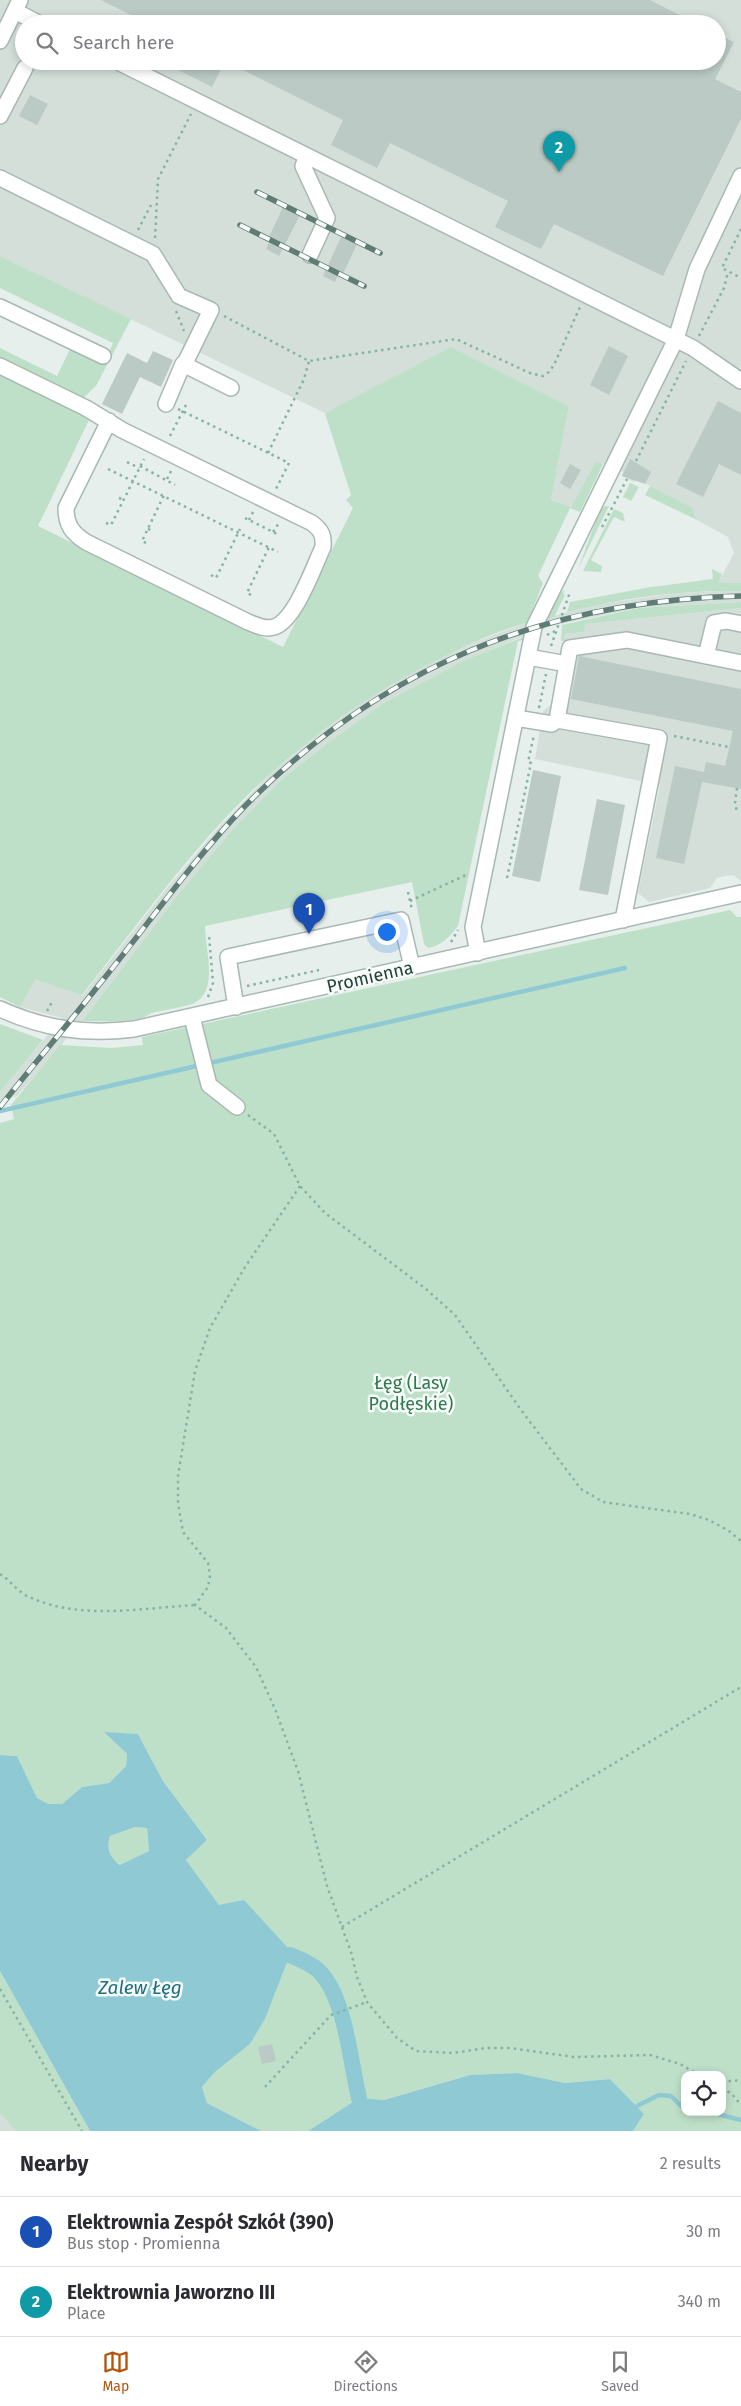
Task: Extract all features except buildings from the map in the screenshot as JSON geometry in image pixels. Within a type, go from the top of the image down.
[{"type":"street","points":[[0,41],[18,6],[29,15]]},
{"type":"street","points":[[0,116],[24,70]]},
{"type":"street","points":[[134,70],[676,339],[693,348],[741,381]]},
{"type":"street","points":[[307,156],[303,166],[327,218],[310,255]]},
{"type":"street","points":[[478,953],[473,927],[534,627],[676,339],[698,269],[741,176]]},
{"type":"street","points":[[0,178],[154,254],[179,296],[211,310],[186,361],[182,364],[166,404]]},
{"type":"street","points":[[0,307],[103,356]]},
{"type":"street","points":[[182,364],[231,388]]},
{"type":"street","points":[[0,366],[312,523],[323,536],[323,547],[291,613],[282,622],[274,627],[263,627],[248,622],[73,534],[66,520],[66,508],[109,422]]},
{"type":"street","points":[[706,656],[714,623],[741,624]]},
{"type":"street","points":[[516,718],[552,724],[557,720],[570,648],[627,640],[741,663]]},
{"type":"street","points":[[528,657],[567,664]]},
{"type":"street","points":[[557,720],[658,738],[623,920]]},
{"type":"street","name":"Promienna","points":[[0,1009],[43,1026],[95,1032],[134,1029],[741,893]]},
{"type":"street","points":[[236,1007],[228,957],[401,920],[412,967]]},
{"type":"street","points":[[192,1017],[209,1085],[237,1107]]},
{"type":"path","points":[[154,254],[158,180],[197,102]]},
{"type":"path","points":[[741,229],[722,268],[741,278]]},
{"type":"path","points":[[636,461],[724,288],[728,272]]},
{"type":"path","points":[[211,310],[309,361],[456,339],[530,373],[543,376],[554,365],[581,303]]},
{"type":"path","points":[[174,306],[188,340]]},
{"type":"path","points":[[268,453],[304,380],[309,361]]},
{"type":"path","points":[[166,404],[289,463],[275,492],[266,488],[249,520]]},
{"type":"path","points":[[106,523],[111,525],[144,459]]},
{"type":"path","points":[[127,462],[175,485]]},
{"type":"path","points":[[108,469],[164,494],[278,552]]},
{"type":"path","points":[[146,543],[142,541],[164,494]]},
{"type":"path","points":[[119,498],[124,500]]},
{"type":"path","points":[[154,516],[158,518]]},
{"type":"path","points":[[245,518],[277,534]]},
{"type":"path","points":[[273,532],[278,523],[282,524]]},
{"type":"path","points":[[148,528],[154,531]]},
{"type":"path","points":[[211,575],[216,578],[239,531]]},
{"type":"path","points":[[251,595],[247,593],[270,547]]},
{"type":"path","points":[[224,550],[229,552]]},
{"type":"path","points":[[218,564],[222,566]]},
{"type":"path","points":[[252,582],[256,584]]},
{"type":"path","points":[[658,738],[660,733],[729,747]]},
{"type":"path","points":[[737,788],[735,802],[737,812]]},
{"type":"path","points":[[410,901],[472,871],[470,880]]},
{"type":"path","points":[[408,892],[414,917]]},
{"type":"path","points":[[444,947],[451,942],[461,926]]},
{"type":"path","points":[[205,1001],[211,994],[213,983],[209,935]]},
{"type":"path","points":[[211,994],[326,969]]},
{"type":"path","points":[[237,1107],[274,1134],[300,1186],[324,1213],[426,1288],[455,1316],[521,1410],[581,1488],[603,1502],[690,1514],[709,1520],[729,1531],[741,1541]]},
{"type":"path","points":[[195,1605],[208,1587],[210,1576],[208,1563],[183,1532],[178,1503],[178,1476],[195,1371],[210,1328],[245,1267],[300,1186]]},
{"type":"path","points":[[0,1574],[25,1595],[50,1605],[80,1610],[118,1612],[195,1605],[226,1628],[256,1667],[275,1709],[298,1771],[327,1886],[367,2002],[396,2038],[416,2051],[453,2053],[486,2048],[502,2048],[574,2056],[650,2055],[680,2064],[692,2071]]},
{"type":"path","points":[[342,1927],[741,1687]]},
{"type":"path","points":[[0,1989],[82,2131]]},
{"type":"path","points":[[265,2087],[331,2015],[367,2002]]},
{"type":"path","points":[[726,2082],[741,2080]]},
{"type":"path","points":[[726,2090],[732,2094],[741,2105]]},
{"type":"shaded area","points":[[0,0],[741,0],[741,583],[719,582],[734,553],[728,537],[697,520],[692,507],[636,479],[634,482],[622,476],[623,472],[596,461],[571,507],[551,500],[569,406],[452,348],[325,413],[0,256]]},
{"type":"shaded area","points":[[741,591],[741,602],[639,608],[550,626],[469,658],[385,702],[329,742],[281,780],[232,830],[177,896],[82,1021],[17,1096],[0,1101],[0,1092],[62,1018],[20,1007],[34,980],[83,995],[167,888],[218,828],[267,777],[312,739],[370,697],[420,668],[476,642],[520,625],[598,604],[680,593]]},
{"type":"shaded area","points":[[741,608],[741,881],[733,875],[717,878],[710,888],[649,902],[638,893],[660,785],[535,759],[543,711],[553,703],[565,634],[584,632],[584,624]]},
{"type":"shaded area","points":[[0,2113],[15,2131],[0,2131]]},
{"type":"green space","points":[[0,256],[131,319],[96,386],[82,399],[0,361],[0,348],[57,376],[70,349],[103,365],[113,343],[0,288]]},
{"type":"green space","points":[[451,347],[569,406],[551,500],[571,507],[596,461],[603,464],[580,512],[570,508],[538,576],[543,583],[527,623],[506,629],[476,642],[398,681],[353,709],[288,758],[217,827],[148,910],[82,995],[35,980],[20,1007],[0,997],[0,374],[90,418],[38,526],[283,647],[353,508],[346,500],[351,495],[325,413]]},
{"type":"green space","points":[[630,483],[639,487],[631,501],[623,497]]},
{"type":"green space","points":[[650,486],[692,507],[697,520],[645,495]]},
{"type":"green space","points":[[605,506],[609,506],[578,569],[600,510]]},
{"type":"green space","points":[[614,509],[623,513],[625,522],[614,517],[591,560],[602,566],[601,572],[583,571]]},
{"type":"green space","points":[[712,569],[722,574],[719,582],[741,583],[741,591],[697,592],[632,598],[567,612],[570,602],[651,587],[713,579]]},
{"type":"green space","points":[[565,590],[563,594],[565,595],[554,617],[546,619],[555,596]]},
{"type":"green space","points":[[741,602],[741,608],[585,624],[584,632],[565,634],[564,641],[561,641],[562,625],[639,608]]},
{"type":"green space","points":[[524,637],[523,640],[518,641],[458,926],[452,934],[438,945],[428,948],[424,944],[412,882],[205,926],[209,970],[206,991],[201,998],[192,1004],[151,1013],[146,1017],[138,1019],[82,1021],[177,896],[232,830],[281,780],[329,742],[385,702],[469,658]]},
{"type":"green space","name":"Łęg (Lasy Podłęskie)","points":[[730,910],[737,917],[741,917],[741,2131],[633,2131],[644,2114],[610,2079],[565,2083],[517,2073],[470,2075],[384,2100],[359,2098],[308,2131],[261,2131],[207,2103],[202,2087],[215,2072],[250,2044],[265,2019],[290,1955],[289,1949],[282,1942],[219,1905],[186,1860],[207,1840],[163,1781],[138,1734],[105,1733],[127,1754],[126,1766],[109,1783],[82,1787],[62,1804],[49,1804],[37,1798],[17,1756],[0,1755],[0,1123],[14,1119],[11,1105],[60,1045],[112,1048],[143,1045],[142,1037]]},
{"type":"green space","points":[[0,1024],[43,1040],[0,1092]]},
{"type":"green space","points":[[135,1827],[147,1828],[149,1851],[121,1865],[110,1853],[108,1845],[110,1836]]},
{"type":"green space","points":[[0,1971],[90,2131],[15,2131],[0,2113]]},
{"type":"water","name":"Zalew Łęg","points":[[104,1732],[138,1734],[163,1781],[207,1840],[186,1860],[219,1905],[244,1900],[289,1949],[290,1955],[265,2019],[250,2044],[215,2072],[202,2087],[207,2103],[261,2131],[90,2131],[0,1971],[0,1755],[17,1756],[37,1798],[49,1804],[62,1804],[82,1787],[109,1783],[126,1766],[127,1754]],"holes":[[[135,1827],[147,1828],[149,1851],[120,1865],[110,1853],[108,1845],[110,1836]]]},
{"type":"water","points":[[517,2073],[565,2083],[610,2079],[644,2114],[633,2131],[308,2131],[359,2098],[384,2100],[470,2075]]},
{"type":"waterway","points":[[0,1111],[625,968]]},
{"type":"waterway","points":[[290,1955],[318,1970],[335,1996],[346,2031],[359,2098]]},
{"type":"waterway","points":[[637,2106],[659,2095],[671,2096],[681,2106]]},
{"type":"waterway","points":[[725,2116],[741,2120]]},
{"type":"railway","points":[[257,192],[380,253]]},
{"type":"railway","points":[[240,225],[364,286]]},
{"type":"railway","points":[[0,1107],[225,827],[298,757],[354,714],[411,679],[472,650],[535,627],[600,611],[669,601],[741,596]]},
{"type":"place","name":"Elektrownia Jaworzno III","points":[[559,172]]},
{"type":"place","name":"Elektrownia Zespół Szkół (390)","points":[[309,934]]}]
